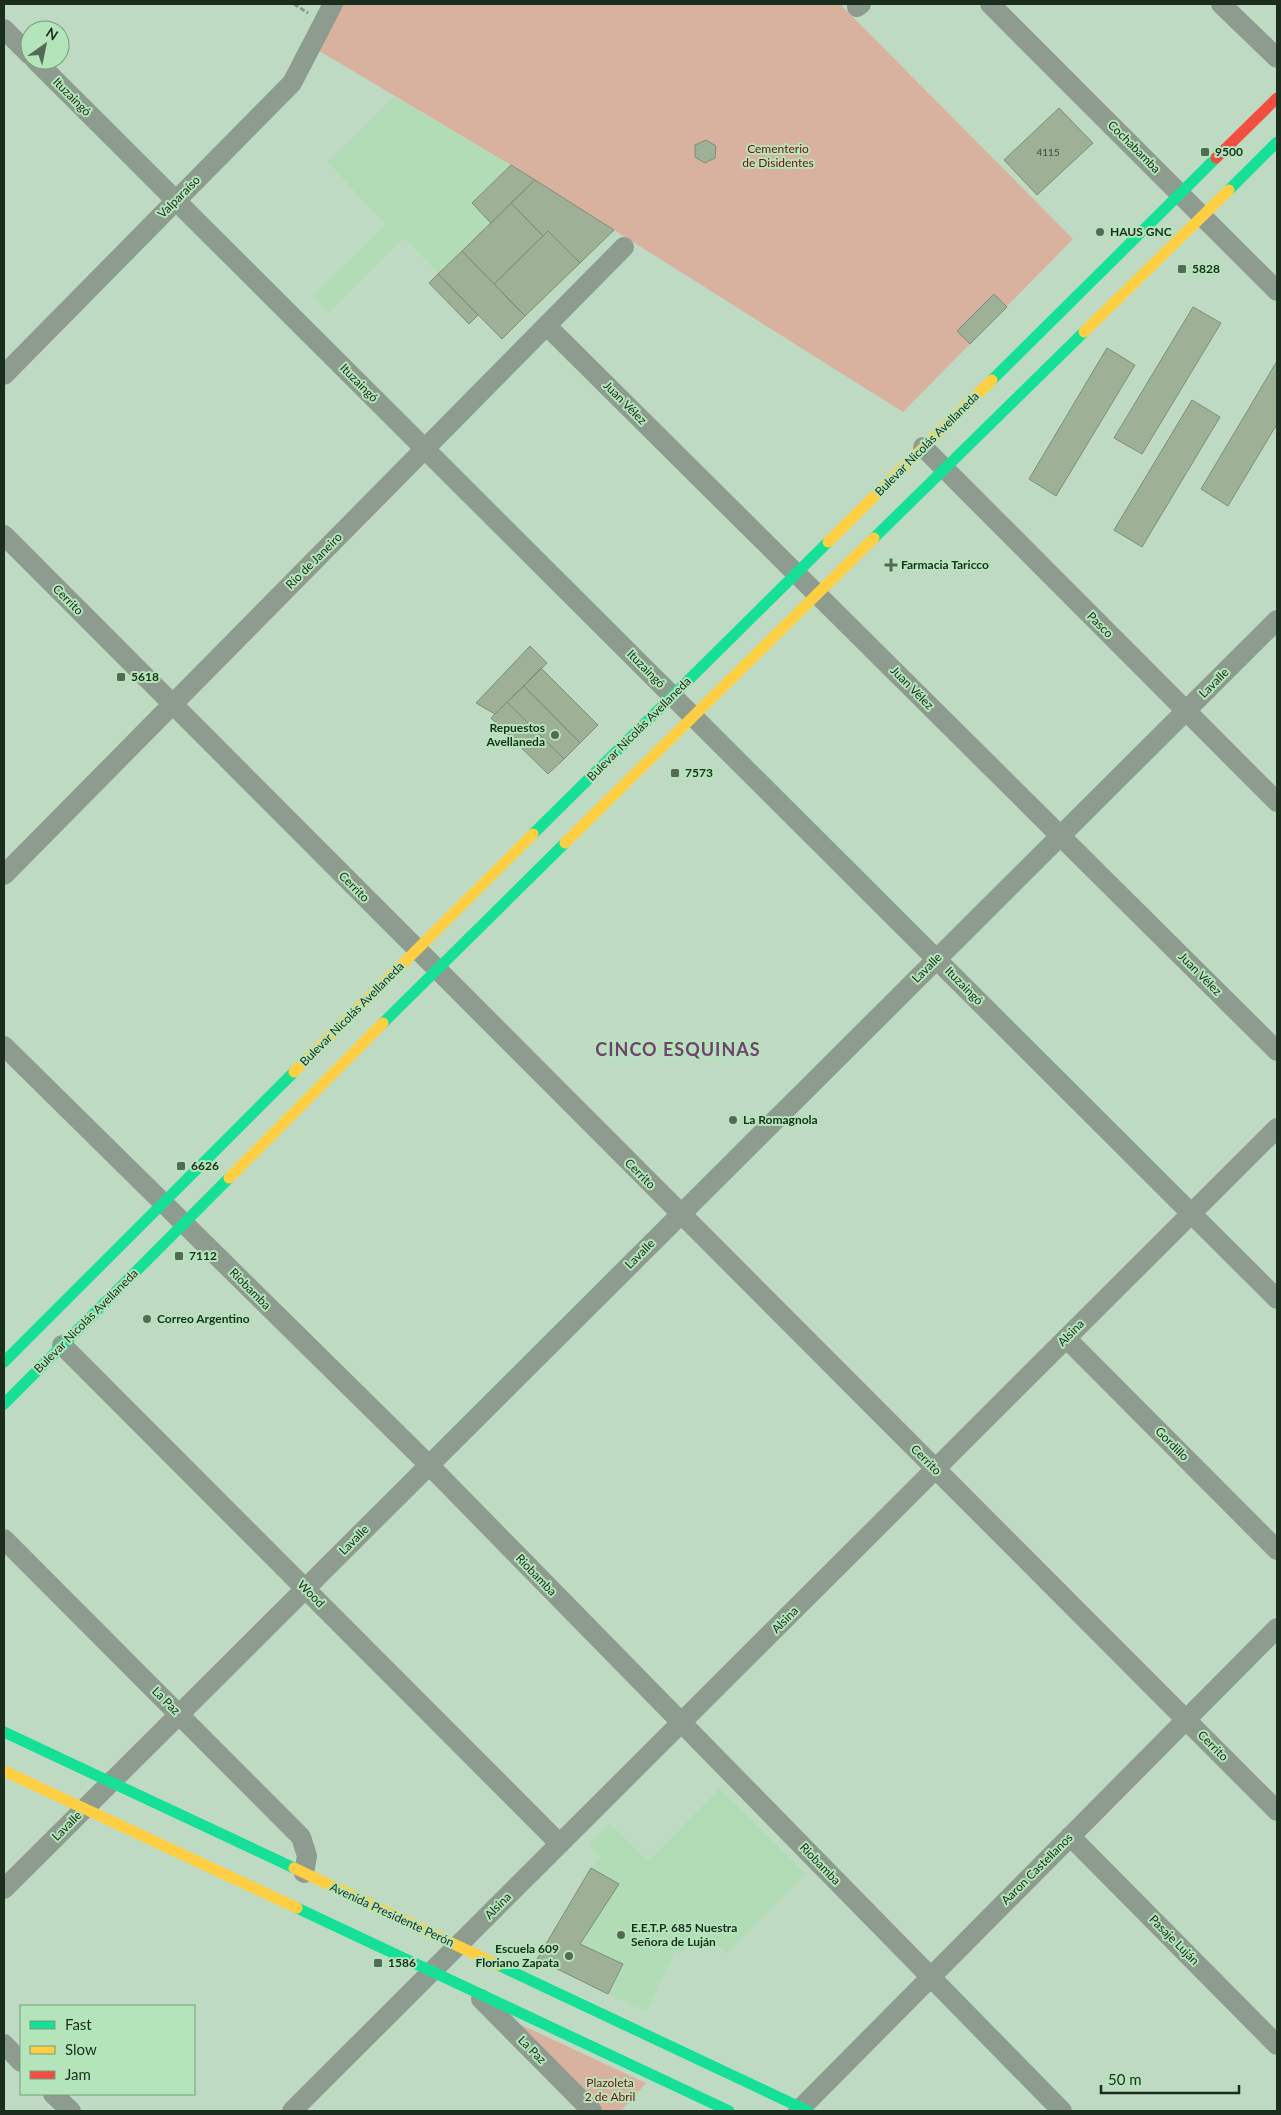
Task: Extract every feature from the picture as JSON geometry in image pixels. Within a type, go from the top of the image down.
[{"type":"main road","name":"Bulevar Nicolás Avellaneda","points":[[4,1362],[416,950],[1277,98]]},
{"type":"main road","name":"Bulevar Nicolás Avellaneda","points":[[4,1404],[436,970],[819,596],[1277,142]]},
{"type":"main road","name":"Avenida Presidente Perón","points":[[4,1732],[802,2110]]},
{"type":"main road","points":[[4,1771],[729,2111]]},
{"type":"street","name":"Valparaíso","points":[[4,374],[292,83],[333,4]]},
{"type":"street","name":"Cochabamba","points":[[990,4],[1277,291]]},
{"type":"street","points":[[1222,4],[1277,58]]},
{"type":"street","points":[[4,29],[20,45]]},
{"type":"street","name":"Ituzaingó","points":[[45,70],[1277,1298]]},
{"type":"street","name":"Río de Janeiro","points":[[4,875],[624,247]]},
{"type":"street","name":"Juan Vélez","points":[[547,326],[1277,1051]]},
{"type":"street","name":"Pasco","points":[[923,447],[1277,802]]},
{"type":"street","name":"Cerrito","points":[[4,536],[1277,1811]]},
{"type":"street","name":"Lavalle","points":[[4,1889],[1277,620]]},
{"type":"street","name":"Riobamba","points":[[4,1046],[429,1465],[1062,2111]]},
{"type":"street","name":"Alsina","points":[[292,2111],[1277,1128]]},
{"type":"street","name":"Gordillo","points":[[1066,1338],[1277,1550]]},
{"type":"street","name":"Wood","points":[[62,1345],[560,1844]]},
{"type":"street","name":"La Paz","points":[[4,1539],[301,1837],[307,1856],[304,1873]]},
{"type":"street","name":"Aaron Castellanos","points":[[802,2110],[930,1977],[1277,1628]]},
{"type":"street","name":"Pasaje Luján","points":[[1070,1836],[1277,2044]]},
{"type":"street","name":"La Paz","points":[[471,1989],[592,2111]]},
{"type":"street","points":[[4,2044],[20,2061]]},
{"type":"street","points":[[54,2095],[71,2111]]},
{"type":"shaded area","points":[[394,97],[511,165],[614,230],[502,339],[404,238],[329,313],[313,296],[386,224],[327,162]]},
{"type":"shaded area","points":[[720,1788],[806,1874],[726,1954],[702,1930],[679,1955],[675,1953],[646,2012],[537,1959],[591,1868],[601,1857],[588,1845],[610,1823],[648,1861]]},
{"type":"green space","name":"Cementerio de Disidentes","points":[[343,4],[840,4],[1073,239],[903,412],[511,165],[316,49]]},
{"type":"green space","name":"Plazoleta 2 de Abril","points":[[515,2022],[646,2083],[621,2111],[602,2111]]},
{"type":"building","points":[[1059,108],[1093,143],[1037,195],[1004,160]]},
{"type":"building","points":[[706,140],[716,146],[715,158],[705,163],[695,157],[695,145]]},
{"type":"building","points":[[511,165],[535,180],[491,223],[472,203]]},
{"type":"building","points":[[535,180],[614,230],[580,263],[548,231],[543,236],[511,203]]},
{"type":"building","points":[[511,203],[543,236],[494,284],[462,251]]},
{"type":"building","points":[[548,231],[580,263],[525,316],[494,284]]},
{"type":"building","points":[[462,251],[525,316],[502,339],[438,274]]},
{"type":"building","points":[[438,274],[478,315],[469,324],[429,283]]},
{"type":"building","points":[[994,294],[1007,307],[970,344],[957,331]]},
{"type":"building","points":[[1193,307],[1221,323],[1142,454],[1114,438]]},
{"type":"building","points":[[1107,348],[1135,365],[1056,496],[1029,479]]},
{"type":"building","points":[[1277,361],[1277,424],[1228,506],[1201,489]]},
{"type":"building","points":[[1192,400],[1220,417],[1142,547],[1114,530]]},
{"type":"building","points":[[530,646],[547,663],[495,714],[476,703]]},
{"type":"building","points":[[541,668],[598,725],[580,743],[524,686]]},
{"type":"building","points":[[524,686],[580,743],[564,759],[507,702]]},
{"type":"building","points":[[507,702],[564,759],[548,774],[491,718]]},
{"type":"building","points":[[591,1868],[619,1884],[580,1944],[623,1964],[608,1994],[537,1959]]},
{"type":"traffic: fast","points":[[1229,190],[1277,142]]},
{"type":"traffic: fast","points":[[992,380],[1216,158]]},
{"type":"traffic: fast","points":[[874,538],[1084,332]]},
{"type":"traffic: fast","points":[[533,834],[828,542]]},
{"type":"traffic: fast","points":[[383,1023],[565,843]]},
{"type":"traffic: fast","points":[[4,1362],[294,1072]]},
{"type":"traffic: fast","points":[[4,1404],[229,1178]]},
{"type":"traffic: fast","points":[[4,1732],[294,1868]]},
{"type":"traffic: fast","points":[[297,1908],[729,2111]]},
{"type":"traffic: fast","points":[[498,1965],[808,2111]]},
{"type":"traffic: slow","points":[[1084,332],[1229,190]]},
{"type":"traffic: slow","points":[[828,542],[992,380]]},
{"type":"traffic: slow","points":[[565,843],[874,538]]},
{"type":"traffic: slow","points":[[294,1072],[533,834]]},
{"type":"traffic: slow","points":[[229,1178],[383,1023]]},
{"type":"traffic: slow","points":[[4,1771],[297,1908]]},
{"type":"traffic: slow","points":[[294,1868],[498,1965]]},
{"type":"traffic: jam","points":[[1216,158],[1277,98]]},
{"type":"place","name":"9500","points":[[1205,152]]},
{"type":"place","name":"HAUS GNC","points":[[1100,232]]},
{"type":"place","name":"5828","points":[[1182,269]]},
{"type":"place","name":"Farmacia Taricco","points":[[891,565]]},
{"type":"place","name":"5618","points":[[121,677]]},
{"type":"place","name":"Repuestos Avellaneda","points":[[555,735]]},
{"type":"place","name":"7573","points":[[675,773]]},
{"type":"place","name":"La Romagnola","points":[[733,1120]]},
{"type":"place","name":"6626","points":[[181,1166]]},
{"type":"place","name":"7112","points":[[179,1256]]},
{"type":"place","name":"Correo Argentino","points":[[147,1319]]},
{"type":"place","name":"E.E.T.P. 685 Nuestra Señora de Luján","points":[[621,1935]]},
{"type":"place","name":"Escuela 609 Floriano Zapata","points":[[569,1956]]},
{"type":"place","name":"1586","points":[[378,1963]]},
{"type":"district","name":"CINCO ESQUINAS","points":[[678,1050]]}]
